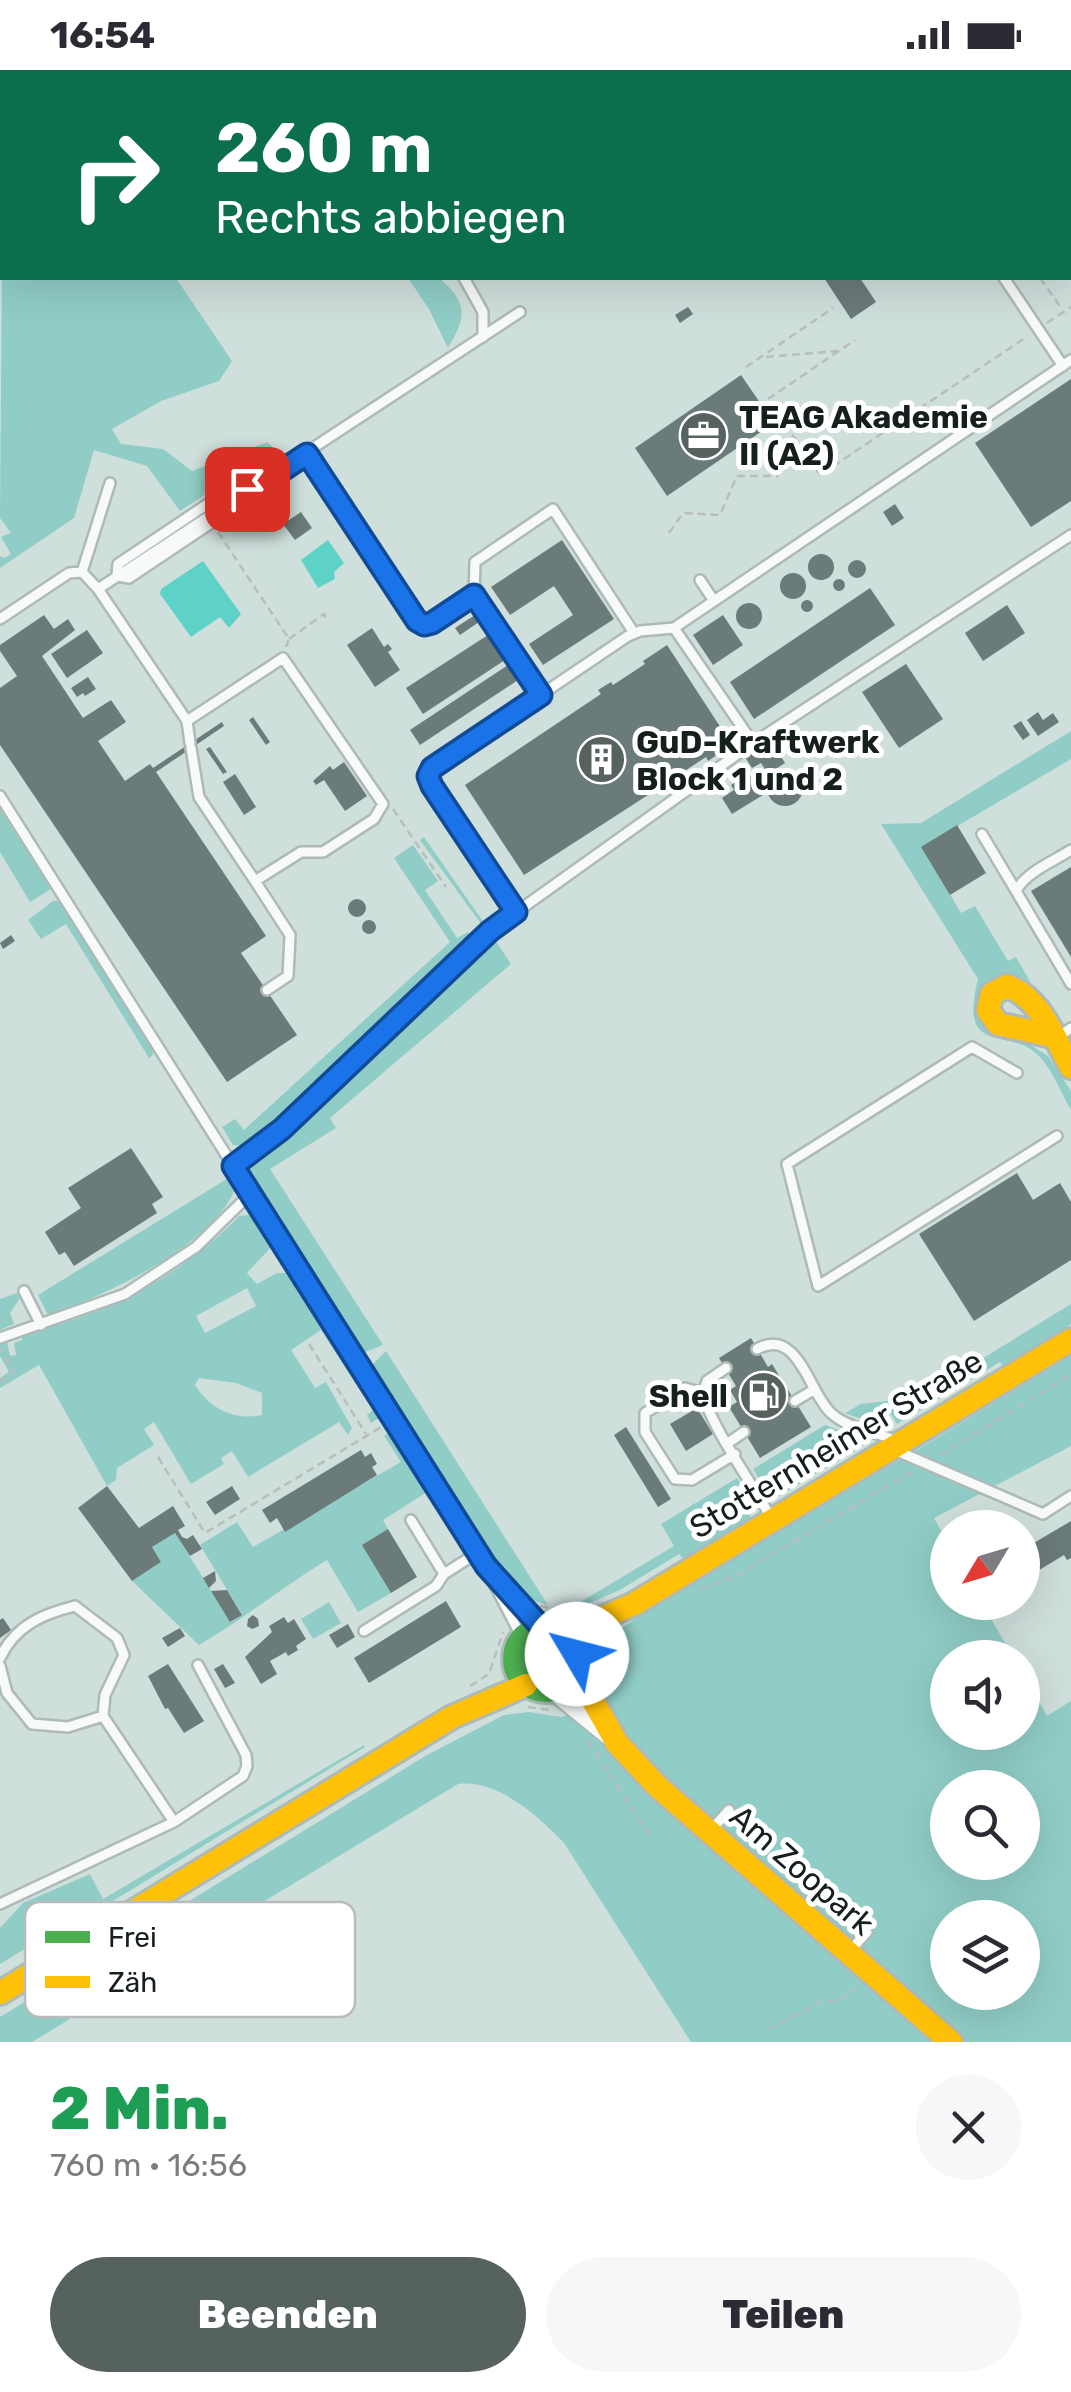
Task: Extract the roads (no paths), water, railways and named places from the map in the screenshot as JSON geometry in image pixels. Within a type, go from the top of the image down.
[{"type":"main road","points":[[1059,1035],[1071,1067]]},
{"type":"main road","name":"Stotternheimer Straße","points":[[554,1690],[571,1680],[556,1641],[637,1613],[773,1521],[1071,1340]]},
{"type":"main road","points":[[554,1690],[534,1690],[520,1674],[514,1655],[556,1641]]},
{"type":"main road","name":"Am Zoopark","points":[[556,1641],[617,1742],[657,1786],[950,2042]]},
{"type":"main road","points":[[144,1902],[454,1706],[520,1674]]},
{"type":"main road","points":[[0,1993],[25,1977]]},
{"type":"street","name":"Am Zoopark","points":[[554,1690],[617,1742]]},
{"type":"lane","points":[[465,280],[483,312],[483,336]]},
{"type":"lane","points":[[516,912],[432,786],[428,776],[432,768],[634,633],[674,628],[1067,363],[1005,280]]},
{"type":"lane","points":[[117,576],[118,564],[230,489],[247,489],[263,483],[520,312]]},
{"type":"lane","points":[[307,454],[419,622],[432,623],[474,595]]},
{"type":"lane","points":[[82,572],[110,483]]},
{"type":"lane","points":[[98,589],[117,576],[129,578],[241,503],[247,489]]},
{"type":"lane","points":[[541,695],[474,595],[476,562],[553,509],[634,633]]},
{"type":"lane","points":[[233,1166],[282,1129],[490,931],[754,743],[1071,535]]},
{"type":"lane","points":[[82,572],[98,589],[187,722],[200,797],[290,935],[288,976],[267,990]]},
{"type":"lane","points":[[0,619],[70,573],[82,572]]},
{"type":"lane","points":[[700,580],[714,601]]},
{"type":"lane","points":[[674,628],[754,743]]},
{"type":"lane","points":[[187,722],[283,658],[383,804],[374,819],[323,852],[300,852],[255,882]]},
{"type":"lane","points":[[0,796],[477,1553],[556,1641]]},
{"type":"lane","points":[[982,834],[1071,984]]},
{"type":"lane","points":[[1016,891],[1019,884],[1071,850]]},
{"type":"lane","points":[[1017,1073],[972,1047],[788,1164],[818,1286],[1056,1136]]},
{"type":"lane","points":[[158,1072],[169,1064]]},
{"type":"lane","points":[[212,1161],[225,1154]]},
{"type":"lane","points":[[0,1340],[125,1294],[220,1226],[250,1194]]},
{"type":"lane","points":[[24,1291],[41,1325]]},
{"type":"lane","points":[[757,1349],[773,1343],[782,1345],[796,1358],[828,1411],[926,1463],[1043,1514],[1071,1496]]},
{"type":"lane","points":[[726,1368],[707,1381],[703,1394],[706,1406],[773,1521]]},
{"type":"lane","points":[[703,1394],[685,1388],[649,1409],[643,1419],[645,1432],[670,1475],[680,1482],[692,1480],[734,1454]]},
{"type":"lane","points":[[795,1402],[815,1389]]},
{"type":"lane","points":[[728,1443],[744,1432]]},
{"type":"lane","points":[[411,1520],[444,1574]]},
{"type":"lane","points":[[364,1631],[436,1586],[444,1574],[477,1553]]},
{"type":"lane","points":[[486,1566],[556,1641]]},
{"type":"lane","points":[[103,1716],[68,1727],[32,1724],[6,1694],[0,1662],[6,1645],[34,1620],[75,1606],[117,1638],[124,1655],[105,1695],[103,1716],[174,1822]]},
{"type":"lane","points":[[520,1674],[556,1641]]},
{"type":"lane","points":[[0,1904],[174,1822],[243,1776],[246,1754],[198,1665]]},
{"type":"lane","points":[[710,1832],[729,1810]]},
{"type":"lane","points":[[848,1953],[868,1932]]},
{"type":"water","points":[[328,540],[344,563],[334,572],[335,579],[318,588],[301,560]]},
{"type":"water","points":[[203,561],[241,614],[229,628],[220,617],[191,637],[160,594],[161,589]]},
{"type":"place","name":"TEAG Akademie II (A2)","points":[[704,435]]},
{"type":"place","name":"GuD-Kraftwerk Block 1 und 2","points":[[601,760]]},
{"type":"place","name":"Shell","points":[[763,1396]]}]
